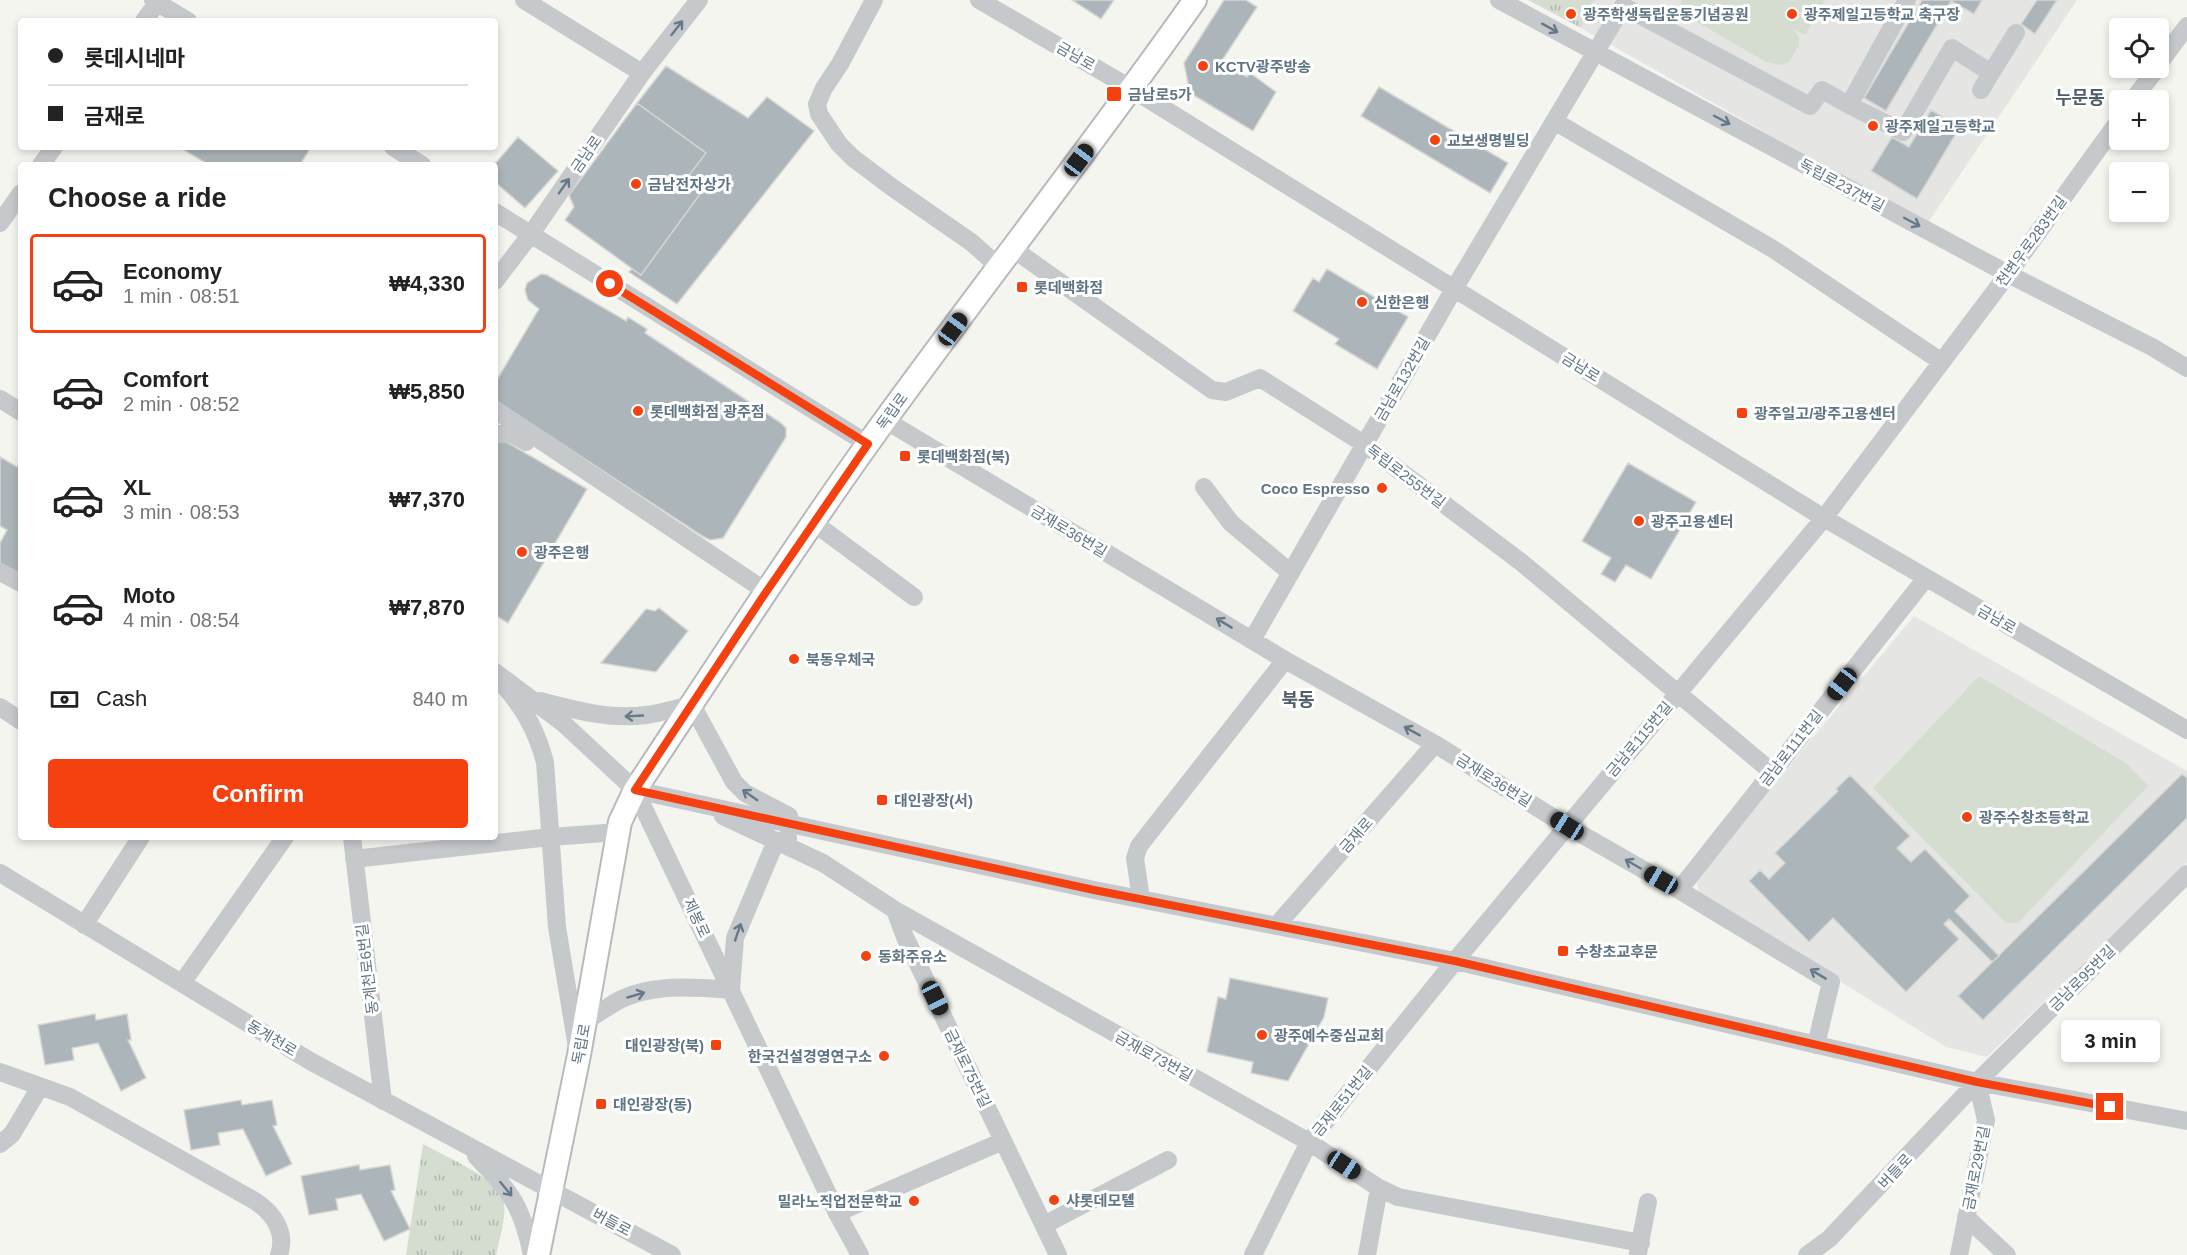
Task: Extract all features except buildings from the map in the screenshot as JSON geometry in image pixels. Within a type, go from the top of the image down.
[{"type":"main road","name":"독립로","points":[[538,1255],[579,1055],[620,822],[635,790],[764,595],[885,420],[1132,89],[1195,0]]},
{"type":"street","points":[[524,0],[642,73]]},
{"type":"street","name":"금남로","points":[[531,234],[642,73],[699,0]]},
{"type":"street","points":[[874,0],[840,64],[824,88],[817,104],[819,114],[839,144],[853,158],[892,188],[971,242],[998,267]]},
{"type":"street","name":"금남로","points":[[979,0],[1132,89],[1824,518],[2187,730]]},
{"type":"street","name":"독립로237번길","points":[[1499,0],[2008,274],[2152,347],[2187,368]]},
{"type":"street","points":[[1849,105],[1907,0]]},
{"type":"street","points":[[146,18],[156,1],[183,18]]},
{"type":"street","points":[[1622,2],[1810,106],[1822,90],[1903,132],[1952,48],[1991,73]]},
{"type":"street","name":"금남로132번길","points":[[1252,640],[1454,288],[1595,53],[1622,2]]},
{"type":"street","points":[[2169,51],[2187,26]]},
{"type":"street","points":[[1981,90],[2016,33]]},
{"type":"street","points":[[1554,121],[1773,249],[1942,362]]},
{"type":"street","name":"천변우로283번길","points":[[1824,518],[2008,274],[2109,134]]},
{"type":"street","points":[[0,223],[18,197]]},
{"type":"street","points":[[498,214],[868,444]]},
{"type":"street","points":[[498,277],[531,234]]},
{"type":"street","name":"독립로255번길","points":[[1012,248],[1212,390],[1226,392],[1260,378],[1364,444],[1521,562],[1772,772]]},
{"type":"street","points":[[0,399],[18,410]]},
{"type":"street","points":[[498,412],[764,595]]},
{"type":"street","name":"금재로36번길","points":[[885,420],[1285,660],[1435,744],[1567,826],[1680,890],[1831,982],[1816,1045]]},
{"type":"street","points":[[498,433],[506,432],[516,436],[764,595]]},
{"type":"street","points":[[1203,487],[1232,523],[1291,573]]},
{"type":"street","name":"금남로115번길","points":[[1455,961],[1824,518]]},
{"type":"street","points":[[814,523],[914,597]]},
{"type":"street","points":[[0,572],[18,581]]},
{"type":"street","name":"금남로111번길","points":[[1680,890],[1926,578]]},
{"type":"street","points":[[1141,899],[1135,858],[1139,846],[1285,660]]},
{"type":"street","name":"제봉로","points":[[498,676],[563,723],[635,790],[837,1213],[860,1255]]},
{"type":"street","points":[[498,678],[529,718],[539,740],[545,762],[557,927],[579,1055]]},
{"type":"street","points":[[531,699],[614,717],[647,715],[692,705],[726,769],[745,793],[821,830]]},
{"type":"street","points":[[0,707],[18,719]]},
{"type":"street","name":"금재로","points":[[1276,926],[1435,744]]},
{"type":"street","points":[[635,790],[1141,899],[1455,961],[1977,1082],[2187,1122]]},
{"type":"street","name":"금재로73번길","points":[[691,802],[824,863],[895,910],[1309,1142],[1379,1188],[1398,1197],[1639,1249]]},
{"type":"street","points":[[585,1022],[618,1000],[653,990],[687,986],[731,990],[735,938],[773,848],[778,842],[792,836],[821,830]]},
{"type":"street","points":[[354,859],[550,837],[619,832]]},
{"type":"street","points":[[84,925],[139,840]]},
{"type":"street","points":[[182,982],[283,840]]},
{"type":"street","name":"동계천로6번길","points":[[352,840],[383,1101]]},
{"type":"street","name":"동계천로","points":[[0,873],[310,1061],[466,1146],[551,1189]]},
{"type":"street","name":"금남로95번길","points":[[1977,1082],[2187,874]]},
{"type":"street","name":"금재로75번길","points":[[895,910],[1058,1255]]},
{"type":"street","name":"금재로51번길","points":[[1252,1255],[1309,1142],[1455,961]]},
{"type":"street","points":[[0,1072],[70,1097],[267,1209],[279,1230],[282,1243],[279,1255]]},
{"type":"street","name":"금재로29번길","points":[[1959,1255],[1986,1120],[1977,1082]]},
{"type":"street","name":"버들로","points":[[1807,1255],[1829,1239],[1851,1217],[1977,1082]]},
{"type":"street","points":[[0,1144],[12,1134],[40,1087]]},
{"type":"street","points":[[2154,1115],[2187,1108]]},
{"type":"street","points":[[837,1213],[1003,1141]]},
{"type":"street","points":[[466,1146],[508,1190],[516,1203],[525,1225],[531,1255]]},
{"type":"street","points":[[1044,1224],[1168,1160]]},
{"type":"street","points":[[1367,1255],[1379,1188]]},
{"type":"street","name":"버들로","points":[[551,1189],[672,1255]]},
{"type":"street","points":[[1639,1249],[1648,1202]]},
{"type":"street","points":[[1966,1217],[2007,1255]]},
{"type":"shaded area","name":"광주제일고등학교","points":[[1594,0],[2077,0],[1927,224],[1581,28]]},
{"type":"shaded area","name":"광주수창초등학교","points":[[1914,616],[2187,771],[2187,863],[1987,1057],[1946,1047],[1700,895],[1696,878]]},
{"type":"green space","name":"광주학생독립운동기념공원","points":[[1528,0],[1594,0],[1581,28]]},
{"type":"green space","points":[[1681,0],[1825,0],[1805,35],[1793,29],[1799,38],[1799,46],[1789,62],[1782,65],[1766,62],[1690,18],[1681,5]]},
{"type":"green space","points":[[1979,676],[2126,763],[2148,786],[2018,923],[2006,923],[1873,788]]},
{"type":"green space","points":[[423,1144],[479,1175],[498,1191],[503,1199],[504,1211],[496,1255],[406,1255]]},
{"type":"place","name":"광주학생독립운동기념공원","points":[[1571,14]]},
{"type":"place","name":"광주제일고등학교 축구장","points":[[1792,14]]},
{"type":"place","name":"KCTV광주방송","points":[[1203,66]]},
{"type":"place","name":"금남로5가","points":[[1114,94]]},
{"type":"place","name":"광주제일고등학교","points":[[1873,126]]},
{"type":"place","name":"교보생명빌딩","points":[[1435,140]]},
{"type":"place","name":"금남전자상가","points":[[636,184]]},
{"type":"place","name":"롯데백화점","points":[[1022,287]]},
{"type":"place","name":"신한은행","points":[[1362,302]]},
{"type":"place","name":"롯데백화점 광주점","points":[[638,411]]},
{"type":"place","name":"광주일고/광주고용센터","points":[[1742,413]]},
{"type":"place","name":"롯데백화점(북)","points":[[905,456]]},
{"type":"place","name":"Coco Espresso","points":[[1382,488]]},
{"type":"place","name":"광주고용센터","points":[[1639,521]]},
{"type":"place","name":"광주은행","points":[[522,552]]},
{"type":"place","name":"북동우체국","points":[[794,659]]},
{"type":"place","name":"대인광장(서)","points":[[882,800]]},
{"type":"place","name":"광주수창초등학교","points":[[1967,817]]},
{"type":"place","name":"수창초교후문","points":[[1563,951]]},
{"type":"place","name":"동화주유소","points":[[866,956]]},
{"type":"place","name":"광주예수중심교회","points":[[1262,1035]]},
{"type":"place","name":"대인광장(북)","points":[[716,1045]]},
{"type":"place","name":"한국건설경영연구소","points":[[884,1056]]},
{"type":"place","name":"대인광장(동)","points":[[601,1104]]},
{"type":"place","name":"샤롯데모텔","points":[[1054,1200]]},
{"type":"place","name":"밀라노직업전문학교","points":[[914,1201]]},
{"type":"district","name":"누문동","points":[[2080,98]]},
{"type":"district","name":"북동","points":[[1298,700]]},
{"type":"route","points":[[610,284],[868,444],[762,598],[635,790],[1094,890],[1455,961],[1977,1082],[2110,1107]]}]
